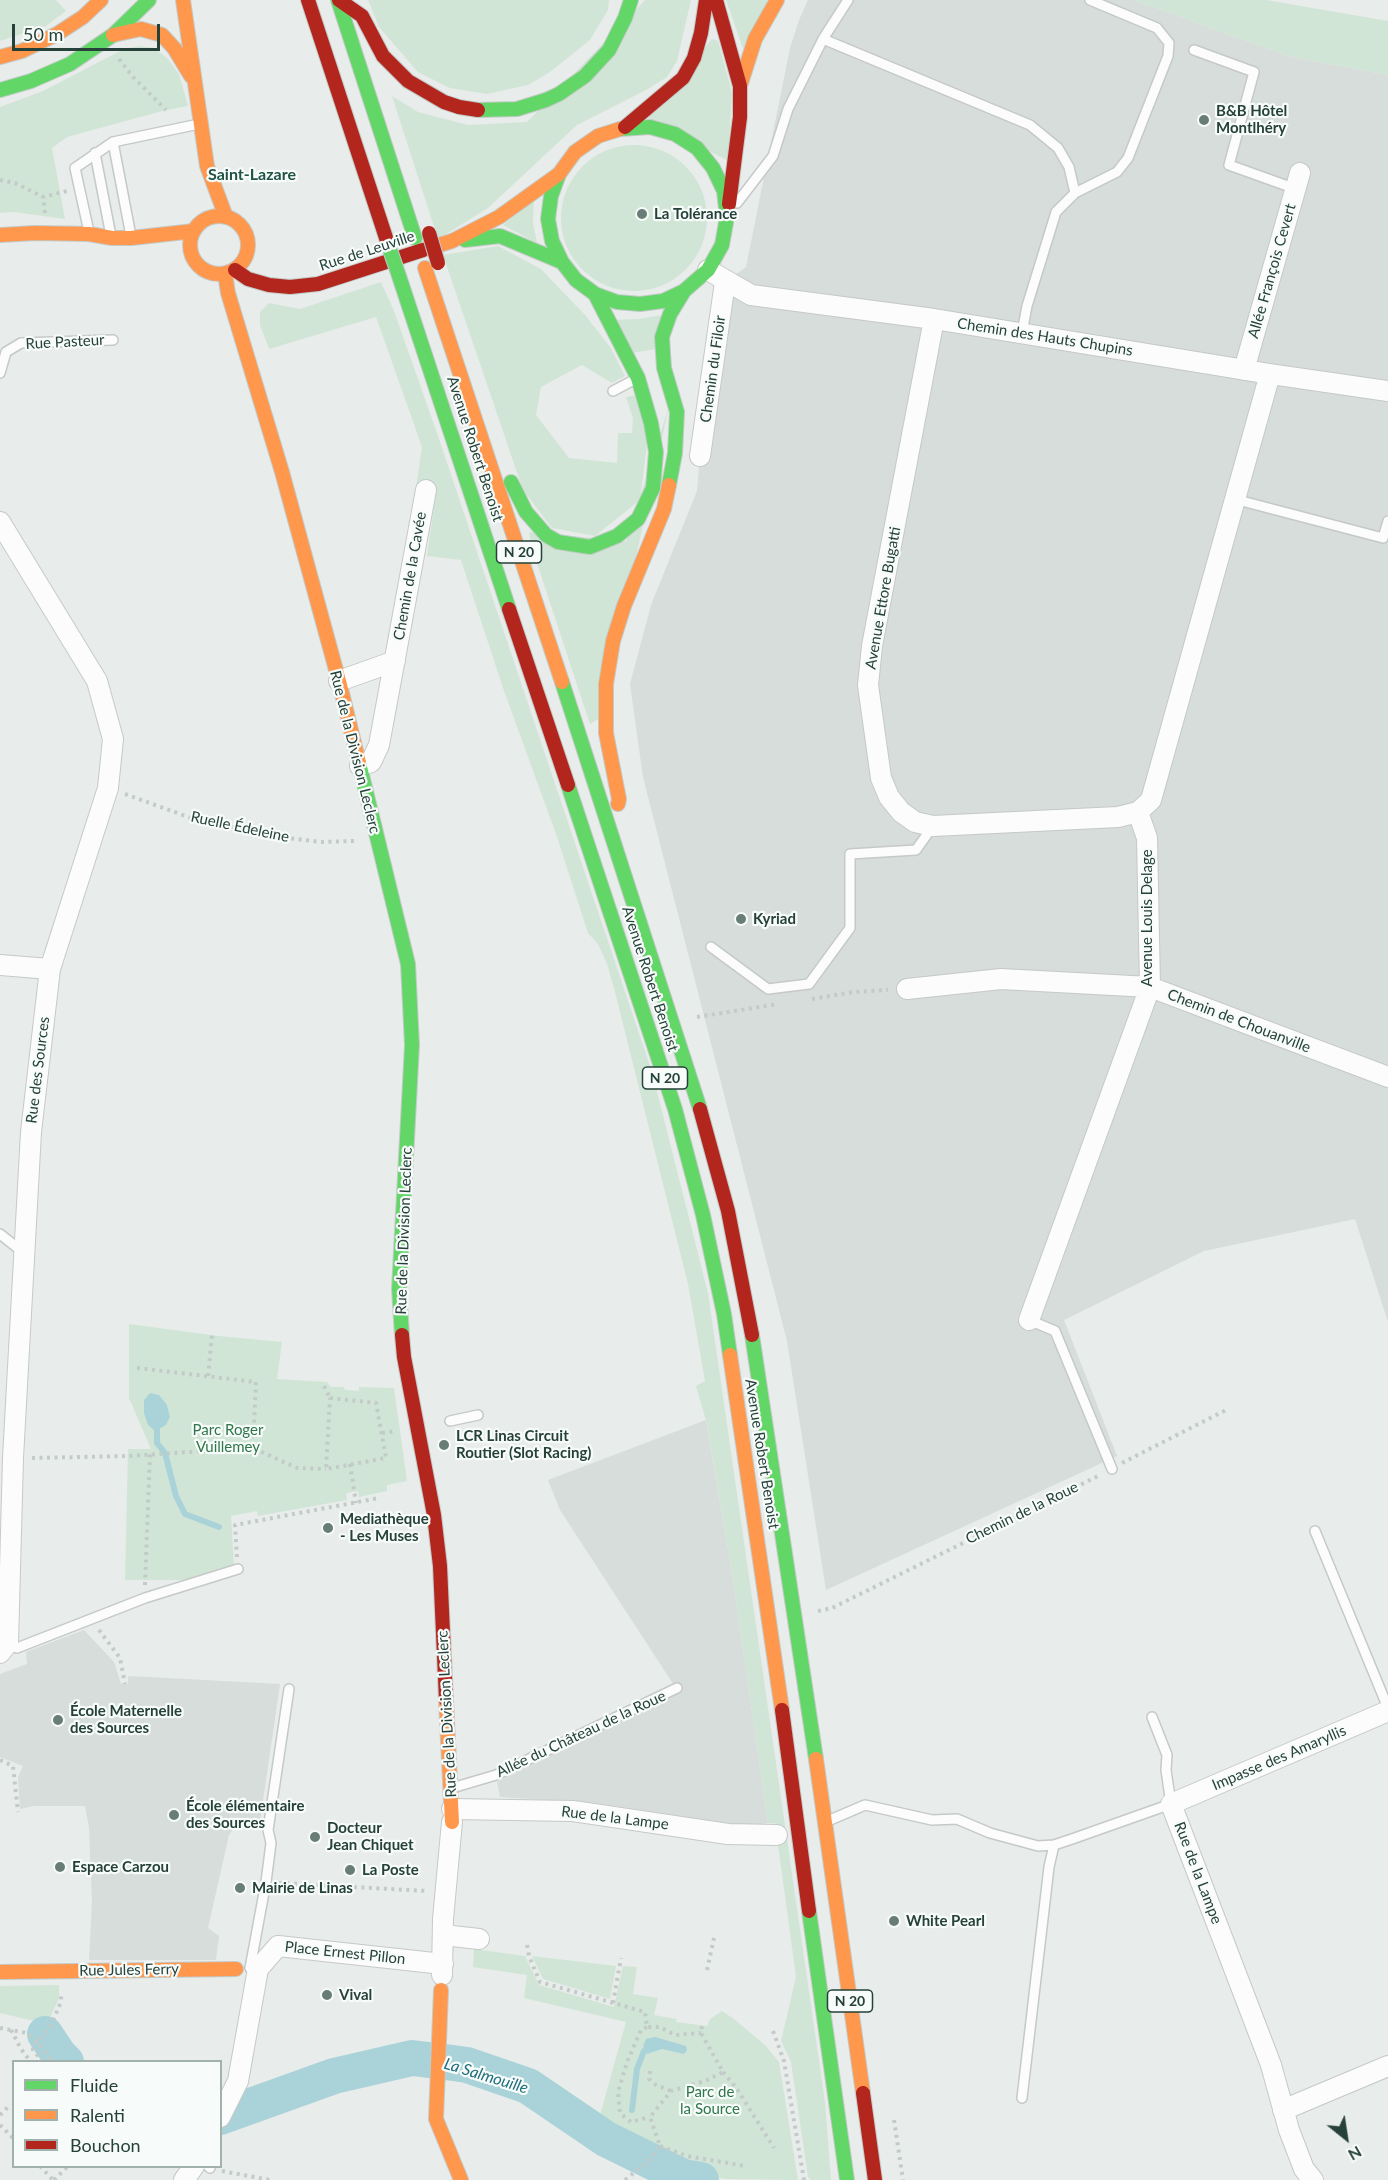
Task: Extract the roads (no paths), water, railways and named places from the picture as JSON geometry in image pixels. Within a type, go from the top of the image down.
[{"type":"main road","points":[[0,57],[22,51],[57,34],[82,17],[100,0]]},
{"type":"main road","points":[[0,90],[31,81],[70,64],[113,35],[149,0]]},
{"type":"main road","points":[[183,0],[207,165],[226,217]]},
{"type":"main road","points":[[298,0],[314,18]]},
{"type":"main road","name":"Avenue Robert Benoist","points":[[308,0],[675,1109],[704,1215],[724,1314],[755,1520],[847,2180]]},
{"type":"main road","points":[[338,0],[362,16],[383,56],[419,89],[459,107],[474,110],[502,110],[523,108],[546,100],[560,94],[585,76],[609,50],[631,0]]},
{"type":"main road","name":"Avenue Robert Benoist","points":[[338,0],[415,238],[435,268],[704,1121],[728,1211],[748,1307],[825,1822],[875,2180]]},
{"type":"main road","points":[[625,127],[683,78],[694,58],[706,0]]},
{"type":"main road","points":[[716,0],[740,86],[740,117],[727,217],[722,245],[708,270],[684,291],[663,301],[640,304],[617,302],[595,294],[576,280],[562,262],[552,241],[548,219],[551,196],[558,174],[575,152],[598,136],[625,127],[659,129],[675,134],[697,148],[713,168],[724,191],[727,217]]},
{"type":"main road","points":[[740,86],[755,39],[777,0]]},
{"type":"main road","points":[[362,16],[376,69]]},
{"type":"main road","points":[[113,35],[141,29],[162,35],[174,48],[196,85]]},
{"type":"main road","points":[[196,263],[190,247],[198,226],[207,165]]},
{"type":"main road","name":"Rue de Leuville","points":[[210,273],[230,272],[269,285],[290,287],[318,284],[452,241],[500,217],[558,174]]},
{"type":"main road","points":[[0,235],[89,234],[112,238],[131,238],[198,226],[210,217],[226,217],[241,225],[248,240],[248,249],[242,264],[230,272]]},
{"type":"main road","points":[[427,228],[435,268]]},
{"type":"main road","name":"Rue de Leuville","points":[[452,241],[500,236],[562,262]]},
{"type":"main road","points":[[131,238],[163,250]]},
{"type":"main road","points":[[248,249],[258,268],[290,287]]},
{"type":"main road","points":[[180,257],[196,263],[210,273]]},
{"type":"main road","name":"Rue de la Division Leclerc","points":[[230,272],[228,293],[282,472],[339,681],[408,964],[412,1045],[399,1289],[404,1357],[434,1515],[440,1566],[452,1816]]},
{"type":"main road","name":"Rue de la Division Leclerc","points":[[210,273],[240,332]]},
{"type":"main road","points":[[254,297],[269,285]]},
{"type":"main road","points":[[614,837],[619,799],[606,733],[606,684],[614,641],[624,606],[664,509],[675,453],[677,412],[659,370],[662,337],[670,314],[684,291]]},
{"type":"main road","points":[[508,473],[516,495],[526,512],[546,535],[558,542],[590,547],[617,536],[638,519],[653,488],[656,452],[651,423],[641,377],[595,294]]},
{"type":"main road","name":"Rue de la Division Leclerc","points":[[240,332],[244,309]]},
{"type":"main road","name":"Rue Jules Ferry","points":[[0,1972],[248,1969]]},
{"type":"main road","name":"Rue de la Division Leclerc","points":[[441,1990],[436,2119],[461,2180]]},
{"type":"street","name":"Allée François Cevert","points":[[1244,370],[1298,181]]},
{"type":"street","name":"Chemin des Hauts Chupins","points":[[708,270],[725,282],[751,295],[934,319],[1244,370],[1388,391]]},
{"type":"street","name":"Chemin du Filoir","points":[[700,456],[725,282]]},
{"type":"street","name":"Avenue Ettore Bugatti","points":[[934,319],[872,646],[868,685],[881,778],[889,797],[901,812],[915,822],[933,826],[1118,817],[1138,812]]},
{"type":"street","points":[[1138,812],[1151,800],[1270,374]]},
{"type":"street","name":"Chemin de la Cavée","points":[[360,766],[371,762],[379,745],[426,490]]},
{"type":"street","name":"Rue des Sources","points":[[0,522],[97,681],[113,739],[108,788],[50,969],[31,1132],[8,1467],[4,1648]]},
{"type":"street","name":"Chemin de la Cavée","points":[[339,681],[395,661]]},
{"type":"street","name":"Avenue Louis Delage","points":[[1029,1320],[1150,987],[1147,838],[1138,812]]},
{"type":"street","points":[[0,965],[50,969]]},
{"type":"street","name":"Chemin de Chouanville","points":[[907,989],[1001,979],[1150,987],[1388,1077]]},
{"type":"street","name":"Impasse des Amaryllis","points":[[1171,1804],[1388,1709]]},
{"type":"street","name":"Rue de la Lampe","points":[[1171,1804],[1266,2054],[1304,2169],[1313,2180]]},
{"type":"street","name":"Rue de la Lampe","points":[[452,1816],[573,1811],[728,1834],[777,1835]]},
{"type":"street","name":"Rue de la Division Leclerc","points":[[441,1990],[452,1816]]},
{"type":"street","points":[[443,1935],[479,1939]]},
{"type":"street","name":"Place Ernest Pillon","points":[[248,1969],[278,1946],[443,1965]]},
{"type":"street","points":[[224,2106],[238,2081],[248,1969]]},
{"type":"street","points":[[1283,2110],[1388,2066]]},
{"type":"street","points":[[184,2180],[202,2168]]},
{"type":"lane","points":[[727,217],[773,156],[789,109],[823,39],[848,0]]},
{"type":"lane","points":[[1022,333],[1027,306],[1056,212],[1075,193],[1117,172],[1128,158],[1168,56],[1169,44],[1156,28],[1090,0]]},
{"type":"lane","points":[[823,39],[1030,126],[1058,148],[1069,167],[1075,193]]},
{"type":"lane","points":[[1194,50],[1254,72],[1229,165],[1298,181]]},
{"type":"lane","points":[[89,234],[75,168],[113,142],[201,124]]},
{"type":"lane","points":[[113,142],[131,238]]},
{"type":"lane","points":[[95,153],[112,238]]},
{"type":"lane","name":"Rue Pasteur","points":[[0,373],[6,352],[21,343],[113,340]]},
{"type":"lane","points":[[613,391],[641,377]]},
{"type":"lane","points":[[1234,499],[1383,538],[1388,520]]},
{"type":"lane","points":[[711,947],[768,989],[809,984],[850,928],[850,854],[916,850],[933,826]]},
{"type":"lane","points":[[0,1234],[24,1253]]},
{"type":"lane","points":[[1029,1320],[1055,1331],[1112,1468]]},
{"type":"lane","points":[[450,1421],[478,1415]]},
{"type":"lane","points":[[1315,1531],[1388,1709]]},
{"type":"lane","points":[[4,1648],[17,1648],[145,1598],[238,1569]]},
{"type":"lane","name":"Allée du Château de la Roue","points":[[450,1789],[496,1775],[677,1688]]},
{"type":"lane","points":[[248,1969],[266,1882],[271,1843],[268,1830],[289,1689]]},
{"type":"lane","points":[[1152,1717],[1167,1755],[1166,1770],[1171,1804]]},
{"type":"lane","name":"Rue de la Lampe","points":[[825,1822],[865,1805],[932,1820],[957,1819],[990,1833],[1038,1846],[1054,1845],[1171,1804]]},
{"type":"lane","points":[[1022,2098],[1049,1867],[1054,1845]]},
{"type":"water","points":[[150,1393],[159,1395],[167,1405],[170,1417],[166,1425],[155,1431],[148,1425],[144,1413],[144,1400]]},
{"type":"water","points":[[655,2037],[686,2046],[687,2050],[684,2054],[662,2049],[647,2054],[643,2046],[646,2039]]},
{"type":"waterway","points":[[157,1430],[157,1443],[165,1453],[176,1496],[185,1514],[219,1527]]},
{"type":"waterway","name":"La Salmouille","points":[[45,2034],[64,2060]]},
{"type":"waterway","points":[[632,2110],[637,2069],[644,2051]]},
{"type":"waterway","name":"La Salmouille","points":[[222,2116],[334,2076],[412,2058],[453,2063],[467,2065],[528,2086],[606,2139],[683,2177],[701,2180]]},
{"type":"place","name":"B&B Hôtel Montlhéry","points":[[1204,120]]},
{"type":"place","name":"La Tolérance","points":[[642,214]]},
{"type":"place","name":"Kyriad","points":[[741,919]]},
{"type":"place","name":"LCR Linas Circuit Routier (Slot Racing)","points":[[444,1445]]},
{"type":"place","name":"Mediathèque - Les Muses","points":[[328,1528]]},
{"type":"place","name":"École Maternelle des Sources","points":[[58,1720]]},
{"type":"place","name":"École élémentaire des Sources","points":[[174,1815]]},
{"type":"place","name":"Docteur Jean Chiquet","points":[[315,1837]]},
{"type":"place","name":"Espace Carzou","points":[[60,1867]]},
{"type":"place","name":"La Poste","points":[[350,1870]]},
{"type":"place","name":"Mairie de Linas","points":[[240,1888]]},
{"type":"place","name":"White Pearl","points":[[894,1921]]},
{"type":"place","name":"Vival","points":[[327,1995]]},
{"type":"district","name":"Saint-Lazare","points":[[252,175]]},
{"type":"park label","name":"Parc Roger Vuillemey","points":[[228,1438]]},
{"type":"park label","name":"Parc de la Source","points":[[710,2100]]}]
